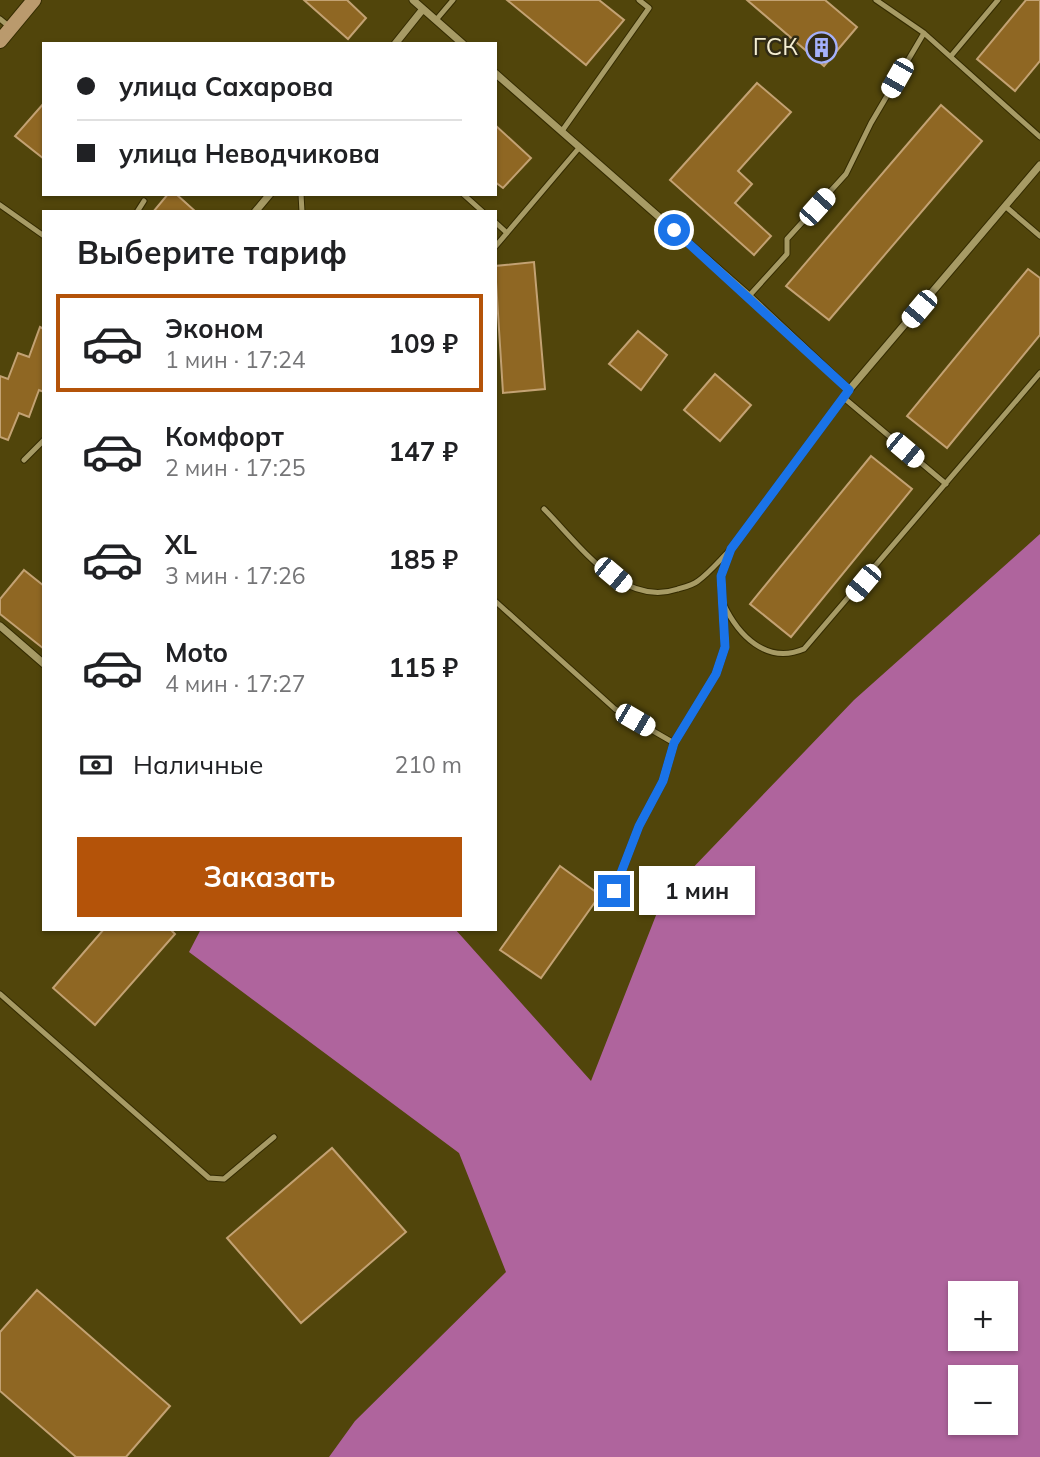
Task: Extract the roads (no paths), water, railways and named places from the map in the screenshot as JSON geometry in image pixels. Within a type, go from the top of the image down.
[{"type":"main road","points":[[0,41],[6,24],[34,0]]},
{"type":"street","points":[[414,0],[461,42]]},
{"type":"street","points":[[397,42],[423,9]]},
{"type":"street","points":[[497,75],[749,296],[849,390]]},
{"type":"street","points":[[614,891],[639,826],[663,781],[674,743],[716,674],[725,647],[721,576],[731,549],[849,390],[1040,165]]},
{"type":"street","points":[[257,210],[268,196]]},
{"type":"street","points":[[0,626],[42,662]]},
{"type":"lane","points":[[436,20],[453,0]]},
{"type":"lane","points":[[562,131],[649,8],[639,0]]},
{"type":"lane","points":[[876,0],[887,3],[951,56],[1040,136]]},
{"type":"lane","points":[[951,56],[998,0]]},
{"type":"lane","points":[[749,296],[787,254],[788,239],[846,174],[871,122],[923,33]]},
{"type":"lane","points":[[497,245],[579,148]]},
{"type":"lane","points":[[465,196],[481,210]]},
{"type":"lane","points":[[137,210],[144,201]]},
{"type":"lane","points":[[0,205],[42,235]]},
{"type":"lane","points":[[1005,206],[1040,236]]},
{"type":"lane","points":[[497,224],[507,233]]},
{"type":"lane","points":[[722,600],[738,630],[762,648],[780,655],[804,649],[1040,373]]},
{"type":"lane","points":[[844,398],[946,484]]},
{"type":"lane","points":[[24,460],[42,442]]},
{"type":"lane","points":[[544,509],[599,564],[626,586],[645,593],[672,591],[697,583],[731,549]]},
{"type":"lane","points":[[497,603],[615,709],[674,743]]},
{"type":"lane","points":[[0,994],[209,1178],[224,1179],[274,1136]]},
{"type":"place","name":"ГСК","points":[[821,47]]}]
